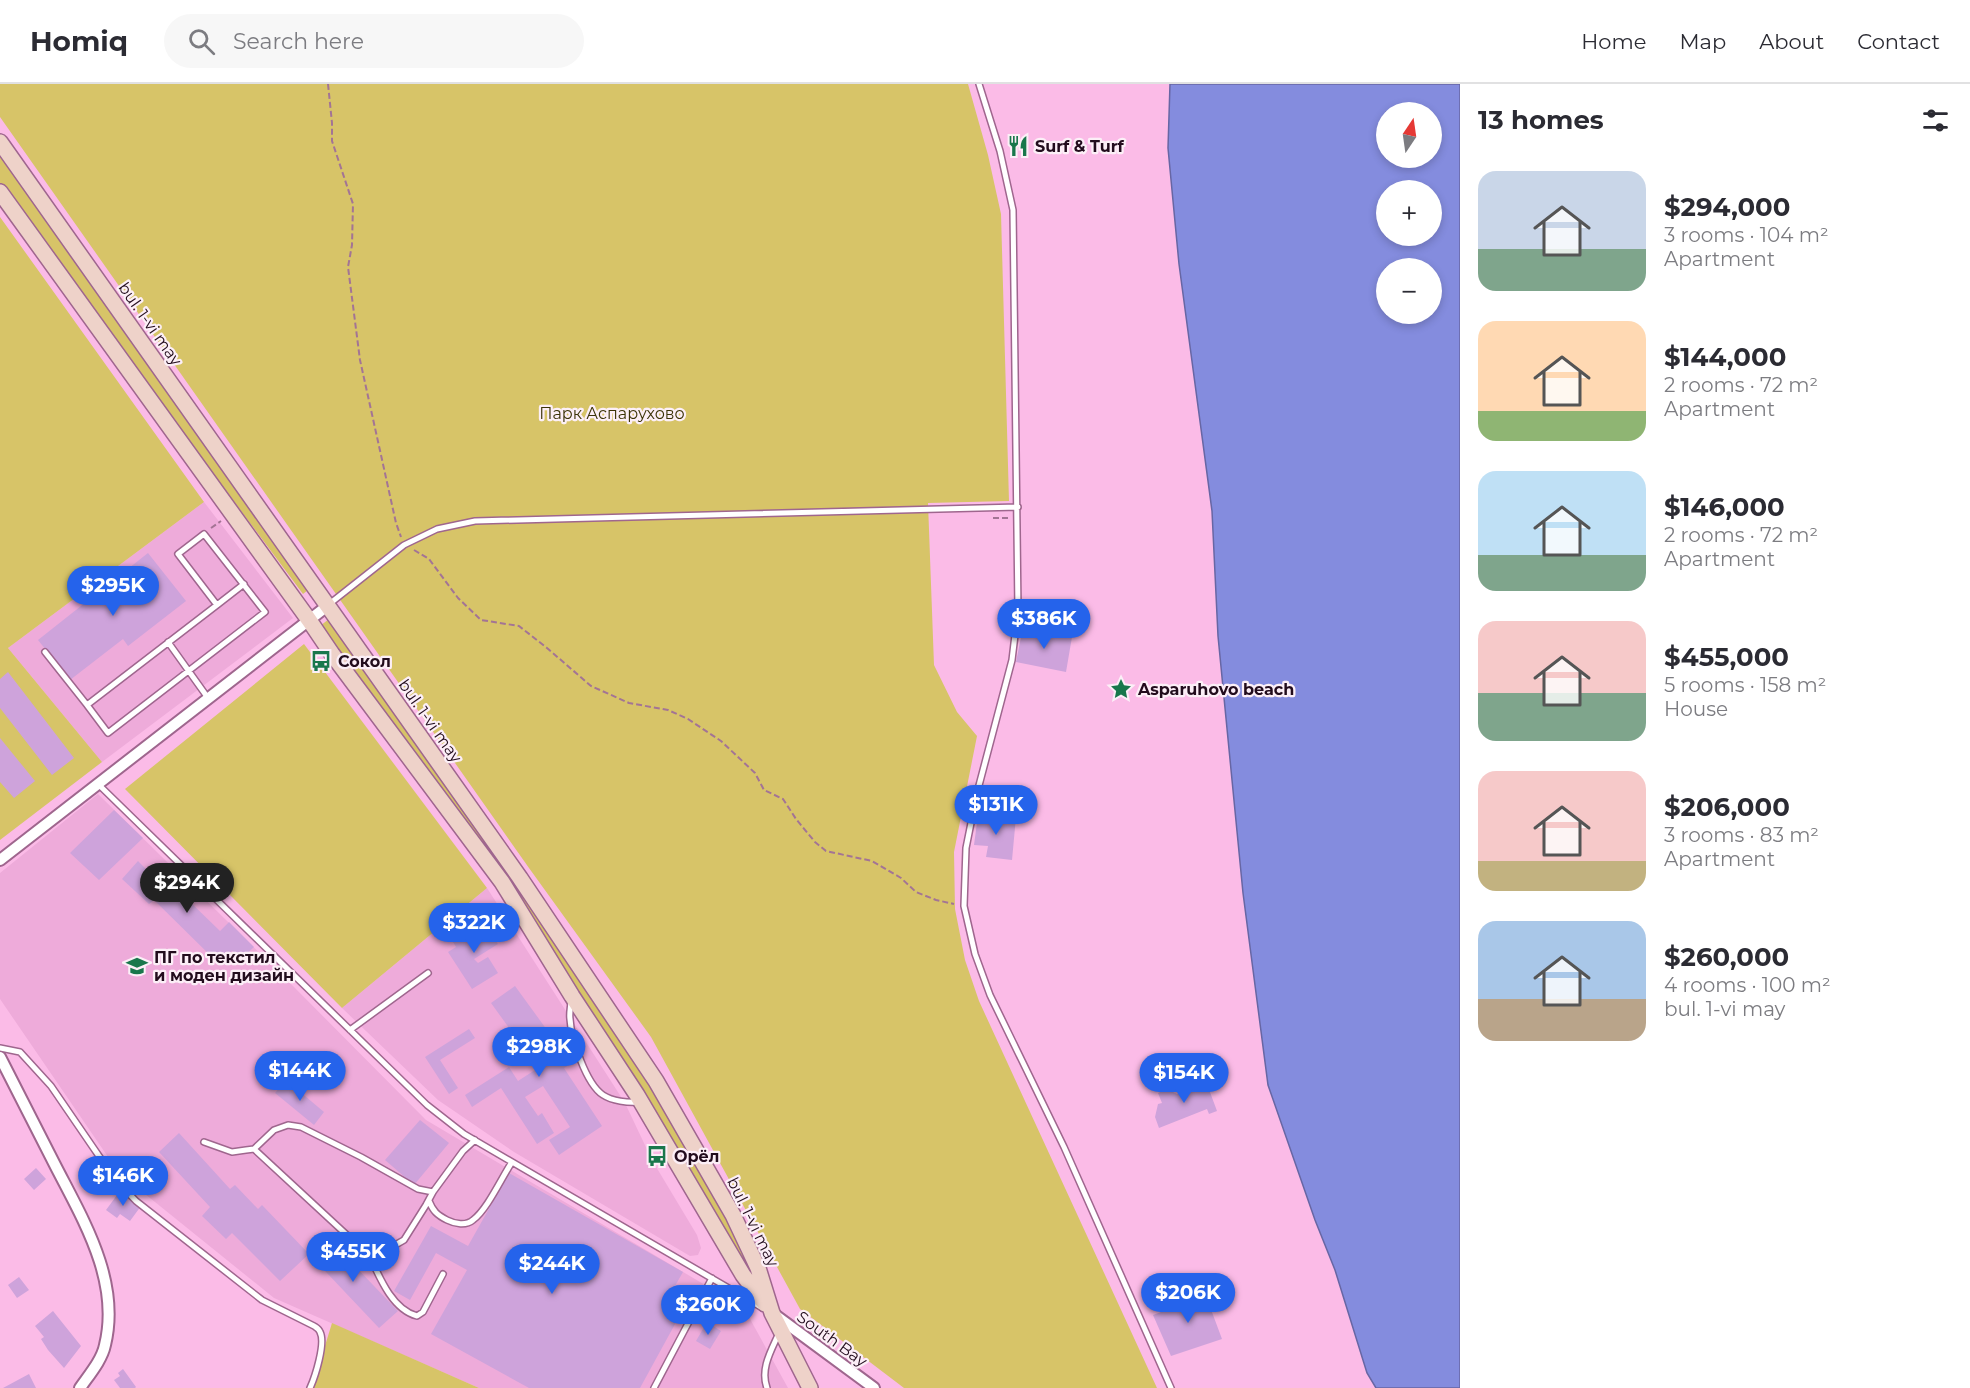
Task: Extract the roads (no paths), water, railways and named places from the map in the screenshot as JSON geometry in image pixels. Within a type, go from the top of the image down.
[{"type":"main road","name":"bul. 1-vi may","points":[[0,141],[520,878],[656,1081],[733,1215],[758,1268],[772,1313],[810,1388]]},
{"type":"main road","name":"bul. 1-vi may","points":[[0,192],[332,654],[501,882],[641,1102],[743,1275],[772,1313]]},
{"type":"street","points":[[0,860],[326,606]]},
{"type":"street","points":[[0,1057],[92,1239],[108,1292],[109,1322],[105,1346],[80,1388]]},
{"type":"street","name":"South Bay","points":[[772,1313],[874,1388]]},
{"type":"lane","points":[[979,84],[1000,152],[1013,210],[1018,610],[1012,660],[977,793],[968,837],[964,906],[975,954],[990,995],[1064,1147],[1171,1388]]},
{"type":"lane","points":[[326,606],[404,545],[437,529],[475,521],[1018,507]]},
{"type":"lane","points":[[45,652],[108,733],[265,612],[204,534],[178,554],[217,605]]},
{"type":"lane","points":[[87,705],[244,584]]},
{"type":"lane","points":[[168,642],[208,698]]},
{"type":"lane","points":[[98,784],[428,1105],[475,1140],[772,1313]]},
{"type":"lane","points":[[350,1030],[428,973]]},
{"type":"lane","points":[[572,996],[569,1017],[573,1040],[594,1087],[603,1095],[630,1103],[641,1102]]},
{"type":"lane","points":[[0,1048],[20,1052],[51,1086],[114,1178],[136,1201],[262,1300],[320,1330],[321,1349],[310,1388]]},
{"type":"lane","points":[[204,1142],[232,1152],[254,1149],[274,1130],[288,1125],[301,1127],[418,1189],[433,1192]]},
{"type":"lane","points":[[254,1149],[348,1236],[366,1248],[383,1252],[404,1240],[433,1192],[463,1151],[475,1140]]},
{"type":"lane","points":[[429,1201],[434,1213],[448,1220],[458,1224],[472,1222],[482,1211],[512,1161]]},
{"type":"lane","points":[[366,1248],[388,1294],[417,1316],[423,1312],[444,1274]]},
{"type":"lane","points":[[654,1388],[712,1278]]},
{"type":"lane","points":[[767,1388],[764,1380],[765,1364],[780,1329]]},
{"type":"water","points":[[1170,84],[1460,84],[1460,1388],[1376,1388],[1367,1373],[1335,1270],[1268,1085],[1243,893],[1218,636],[1212,511],[1179,264],[1168,148]]},
{"type":"place","name":"Surf & Turf","points":[[1018,146]]},
{"type":"place","name":"Сокол","points":[[321,661]]},
{"type":"place","name":"Asparuhovo beach","points":[[1121,689]]},
{"type":"place","name":"ПГ по текстил и моден дизайн","points":[[137,966]]},
{"type":"place","name":"Орёл","points":[[657,1156]]},
{"type":"park label","name":"Парк Аспарухово","points":[[612,413]]}]
